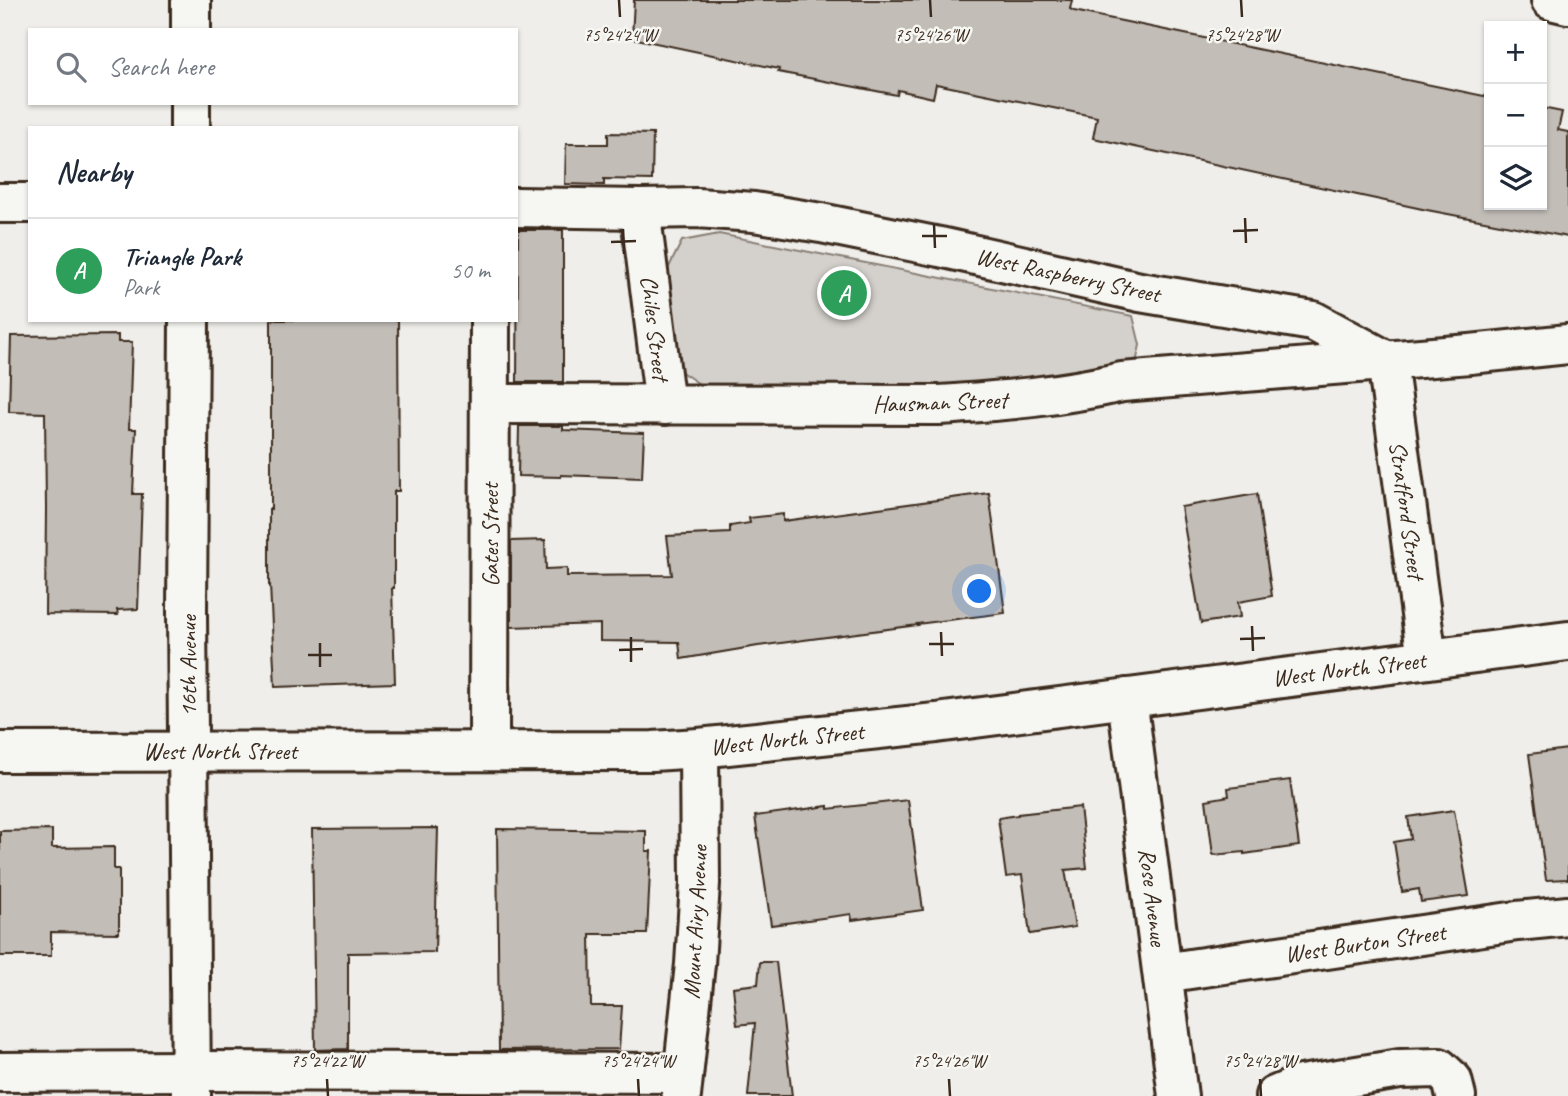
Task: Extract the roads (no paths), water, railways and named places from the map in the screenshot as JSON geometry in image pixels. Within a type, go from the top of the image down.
[{"type":"street","points":[[191,0],[191,28]]},
{"type":"street","points":[[1551,0],[1568,4]]},
{"type":"street","points":[[190,105],[190,126]]},
{"type":"street","points":[[0,203],[28,203]]},
{"type":"street","name":"West Raspberry Street","points":[[518,207],[697,208],[754,212],[821,223],[1140,292],[1313,321],[1387,361]]},
{"type":"street","name":"Chiles Street","points":[[640,209],[665,405]]},
{"type":"street","name":"16th Avenue","points":[[189,322],[188,751],[191,1083]]},
{"type":"street","name":"Gates Street","points":[[489,751],[490,322]]},
{"type":"street","points":[[1387,361],[1568,344]]},
{"type":"street","name":"Hausman Street","points":[[490,404],[939,405],[1083,391],[1122,382],[1387,361]]},
{"type":"street","name":"Stratford Street","points":[[1387,361],[1427,659]]},
{"type":"street","name":"West North Street","points":[[0,752],[653,751],[699,748],[936,723],[1568,641]]},
{"type":"street","name":"Rose Avenue","points":[[1127,698],[1178,1096]]},
{"type":"street","name":"Mount Airy Avenue","points":[[682,1085],[695,964],[700,883],[699,748]]},
{"type":"street","name":"West Burton Street","points":[[1163,973],[1517,921],[1568,916]]},
{"type":"street","points":[[1275,1096],[1301,1085],[1400,1069],[1439,1068],[1454,1088]]},
{"type":"street","points":[[0,1072],[191,1083],[682,1085]]},
{"type":"place","name":"Triangle Park","points":[[844,293]]}]
